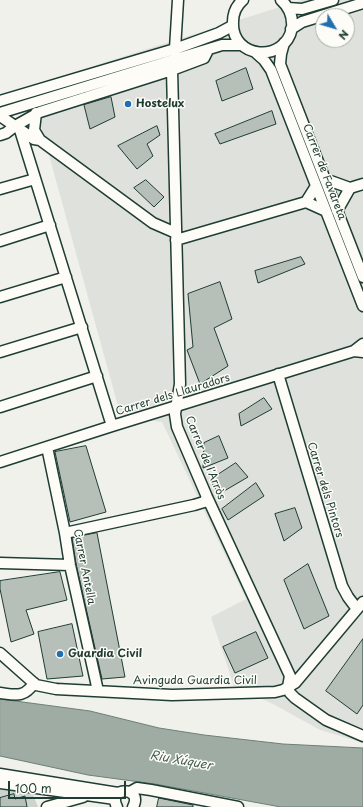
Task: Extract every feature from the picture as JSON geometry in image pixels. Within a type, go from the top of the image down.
[{"type":"street","points":[[175,49],[178,0]]},
{"type":"street","points":[[242,0],[234,13],[232,26],[237,40],[242,45]]},
{"type":"street","points":[[255,52],[271,52],[284,43],[289,36],[292,29],[291,14],[281,0]]},
{"type":"street","points":[[288,8],[302,9],[333,0]]},
{"type":"street","points":[[292,29],[302,22],[363,3]]},
{"type":"street","points":[[0,101],[175,49],[219,34],[232,26]]},
{"type":"street","name":"Carrer de Favareta","points":[[284,43],[280,64],[363,277]]},
{"type":"street","points":[[0,115],[222,45],[242,45]]},
{"type":"street","name":"Carrer de Favareta","points":[[242,45],[255,52],[264,60],[271,70],[363,306]]},
{"type":"street","points":[[0,135],[17,128],[36,114],[172,70],[204,58],[209,50]]},
{"type":"street","name":"Carrer de l'Arròs","points":[[172,70],[180,384],[175,414],[177,427],[207,497],[290,676],[288,687]]},
{"type":"street","points":[[36,114],[34,130],[40,140],[153,223],[176,237],[306,202],[326,211]]},
{"type":"street","points":[[0,115],[34,139],[40,140]]},
{"type":"street","points":[[17,128],[36,179],[112,426]]},
{"type":"street","points":[[0,189],[36,179]]},
{"type":"street","points":[[325,179],[350,188],[363,184]]},
{"type":"street","points":[[306,202],[316,186]]},
{"type":"street","points":[[337,211],[350,188]]},
{"type":"street","points":[[0,241],[50,225]]},
{"type":"street","points":[[0,297],[66,277]]},
{"type":"street","points":[[0,352],[82,327]]},
{"type":"street","name":"Carrer dels Llauradors","points":[[0,462],[278,374],[359,351],[363,344]]},
{"type":"street","name":"Carrer dels Pintors","points":[[278,374],[342,586],[348,597],[360,605]]},
{"type":"street","points":[[0,406],[97,376]]},
{"type":"street","name":"Carrer Antella","points":[[47,447],[65,533],[70,565],[98,691]]},
{"type":"street","points":[[65,533],[194,505],[204,502],[207,497]]},
{"type":"street","points":[[0,563],[70,565]]},
{"type":"street","name":"Avinguda Guardia Civil","points":[[0,653],[34,683],[43,687],[56,689],[172,694],[275,692],[288,687],[303,675],[360,605]]},
{"type":"street","points":[[0,693],[17,695],[22,694],[29,691],[34,683]]},
{"type":"street","points":[[288,687],[290,693],[295,698],[326,720],[363,736]]},
{"type":"street","points":[[0,774],[116,800]]},
{"type":"street","points":[[0,783],[116,800]]},
{"type":"street","points":[[116,800],[123,791],[130,792],[137,788],[191,802],[238,807]]},
{"type":"street","points":[[49,789],[51,800],[49,806]]},
{"type":"street","points":[[130,792],[134,798],[134,807]]},
{"type":"street","points":[[49,806],[85,796]]},
{"type":"shaded area","points":[[302,0],[363,0],[363,743],[320,730],[275,705],[234,686],[211,617],[246,599],[162,422],[121,417],[30,86]]},
{"type":"shaded area","points":[[0,789],[32,792],[38,807],[0,807]]},
{"type":"water","name":"Riu Xúquer","points":[[0,699],[90,711],[159,728],[204,735],[283,744],[363,748],[363,807],[281,807],[155,784],[88,775],[0,756]]},
{"type":"building","points":[[246,68],[253,89],[222,101],[216,81]]},
{"type":"building","points":[[111,97],[115,117],[90,129],[84,105]]},
{"type":"building","points":[[272,111],[276,124],[220,144],[215,134]]},
{"type":"building","points":[[157,126],[160,135],[147,144],[153,156],[137,169],[118,146]]},
{"type":"building","points":[[146,180],[164,197],[154,207],[134,188]]},
{"type":"building","points":[[301,257],[305,264],[258,283],[255,271]]},
{"type":"building","points":[[220,282],[232,319],[214,328],[228,366],[200,384],[187,350],[193,347],[188,294]]},
{"type":"building","points":[[264,398],[272,409],[241,426],[239,414]]},
{"type":"building","points":[[219,436],[228,458],[203,468],[204,443]]},
{"type":"building","points":[[86,446],[106,512],[70,522],[55,452]]},
{"type":"building","points":[[236,463],[248,477],[219,494],[210,480]]},
{"type":"building","points":[[256,483],[264,496],[228,520],[222,509]]},
{"type":"building","points":[[295,508],[302,528],[284,541],[275,514]]},
{"type":"building","points":[[97,533],[125,677],[102,679],[76,564],[72,538]]},
{"type":"building","points":[[308,564],[329,616],[304,629],[284,580]]},
{"type":"building","points":[[60,572],[67,600],[26,610],[34,634],[11,642],[0,589],[0,581]]},
{"type":"building","name":"Guardia Civil","points":[[72,624],[83,676],[47,679],[38,632]]},
{"type":"building","points":[[256,632],[268,658],[235,673],[223,647]]},
{"type":"building","points":[[363,639],[363,705],[357,714],[326,691]]},
{"type":"building","points":[[14,794],[15,799],[25,796],[27,807],[0,807],[0,798]]},
{"type":"building","points":[[159,798],[193,805],[193,807],[157,807]]},
{"type":"place","name":"Hostelux","points":[[128,104]]},
{"type":"place","name":"Guardia Civil","points":[[60,654]]}]
